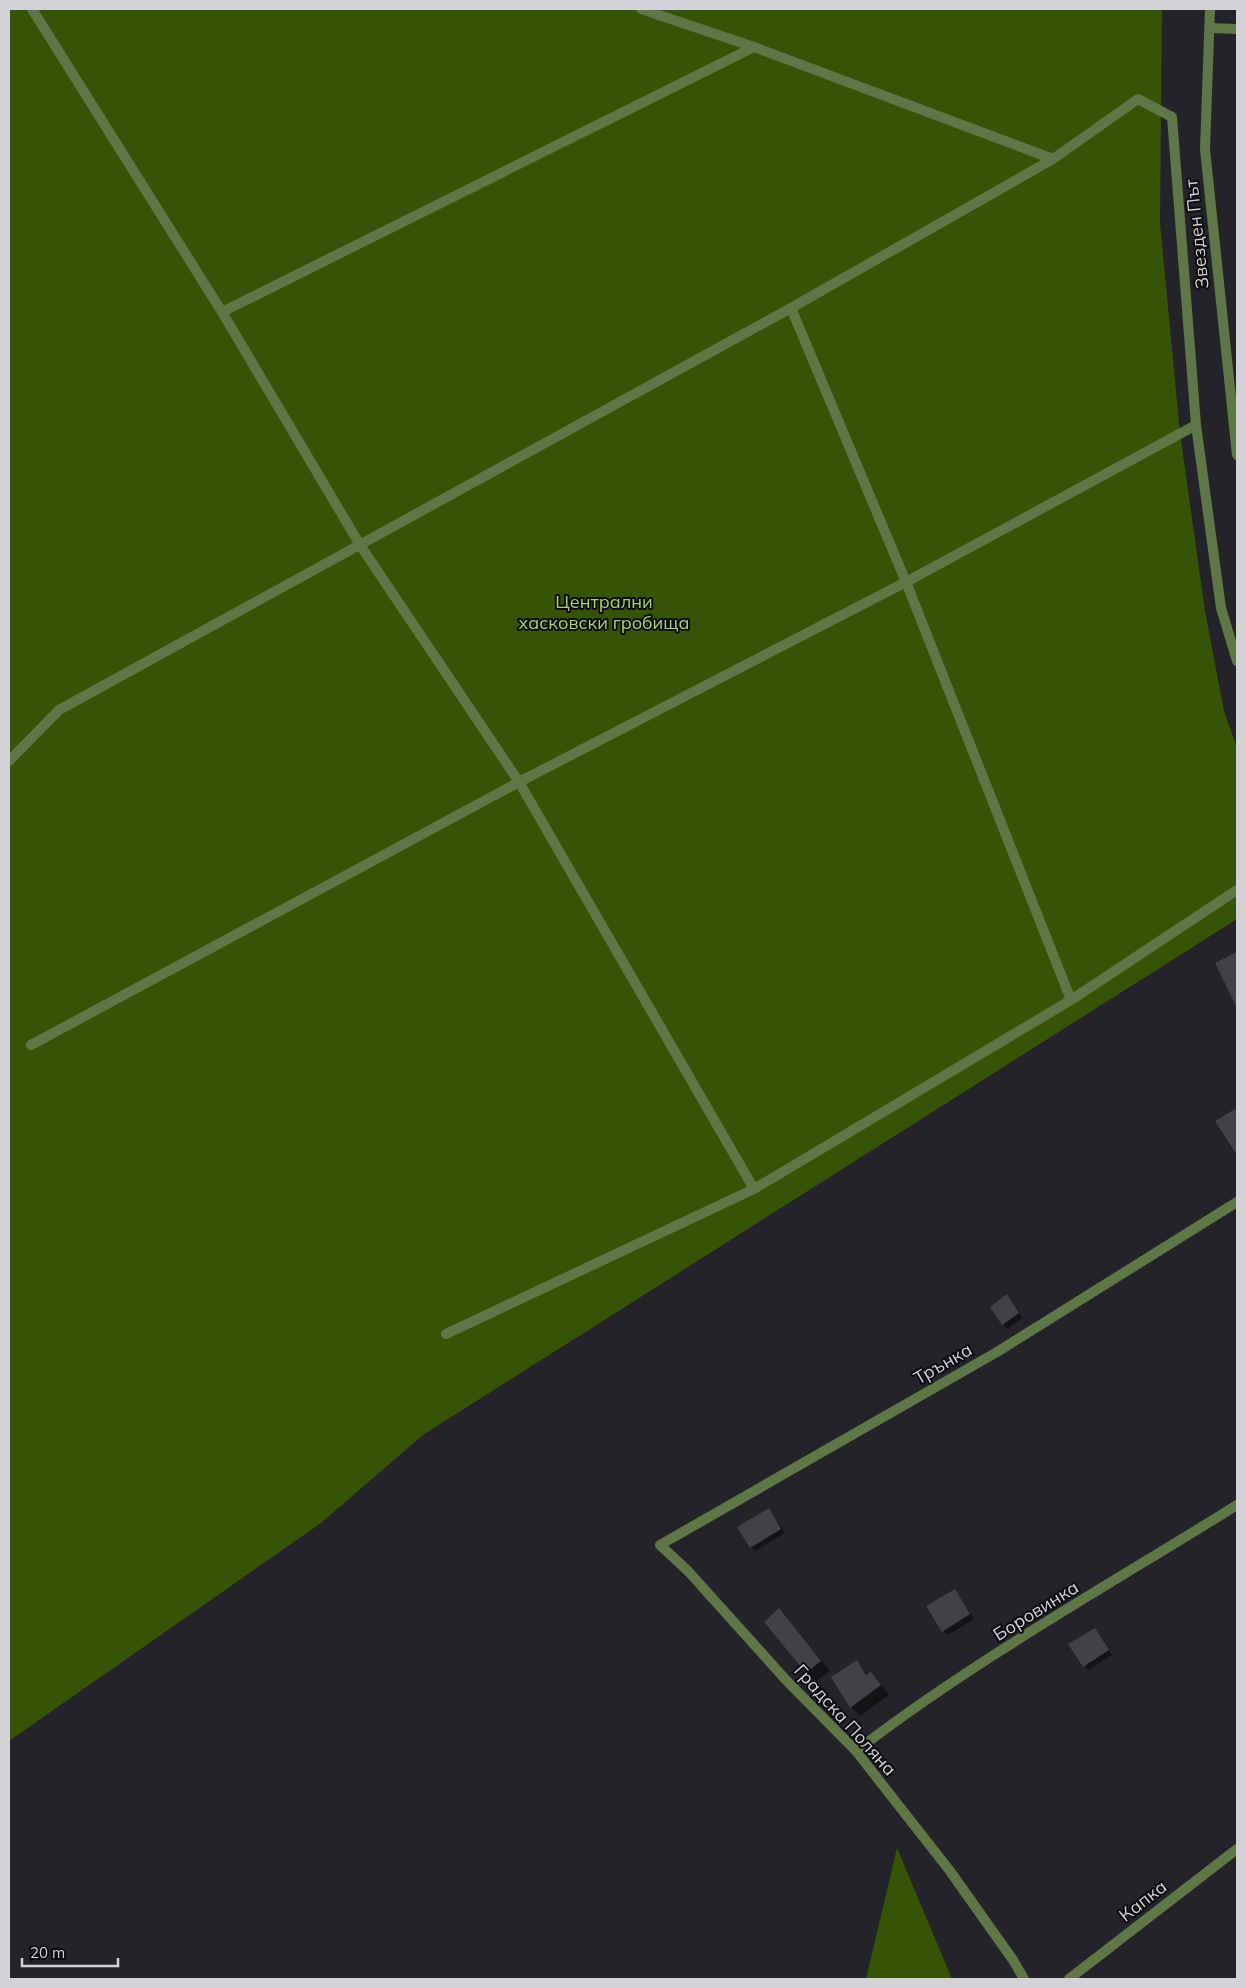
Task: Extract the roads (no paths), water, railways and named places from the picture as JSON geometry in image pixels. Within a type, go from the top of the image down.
[{"type":"street","points":[[32,9],[222,312],[360,545],[519,782],[754,1189]]},
{"type":"street","points":[[641,9],[754,47],[1053,160]]},
{"type":"street","name":"Звезден Път","points":[[1210,9],[1205,149],[1237,455]]},
{"type":"street","points":[[1210,28],[1237,29]]},
{"type":"street","points":[[222,312],[754,47]]},
{"type":"street","points":[[9,761],[59,710],[791,308],[1053,160],[1138,99],[1172,117],[1196,425],[1221,608],[1237,661]]},
{"type":"street","points":[[791,308],[906,582],[1071,1000]]},
{"type":"street","points":[[31,1045],[519,782],[906,582],[1196,425]]},
{"type":"street","points":[[446,1334],[754,1189],[1071,1000],[1237,890]]},
{"type":"street","name":"Трънка","points":[[660,1545],[997,1352],[1237,1202]]},
{"type":"street","name":"Боровинка","points":[[856,1751],[894,1722],[1035,1629],[1237,1505]]},
{"type":"street","name":"Градска Поляна","points":[[660,1545],[688,1571],[786,1680],[856,1751],[950,1871],[1014,1960],[1024,1979]]},
{"type":"street","name":"Капка","points":[[1070,1979],[1237,1849]]},
{"type":"park label","name":"Централни хасковски гробища","points":[[604,612]]}]
